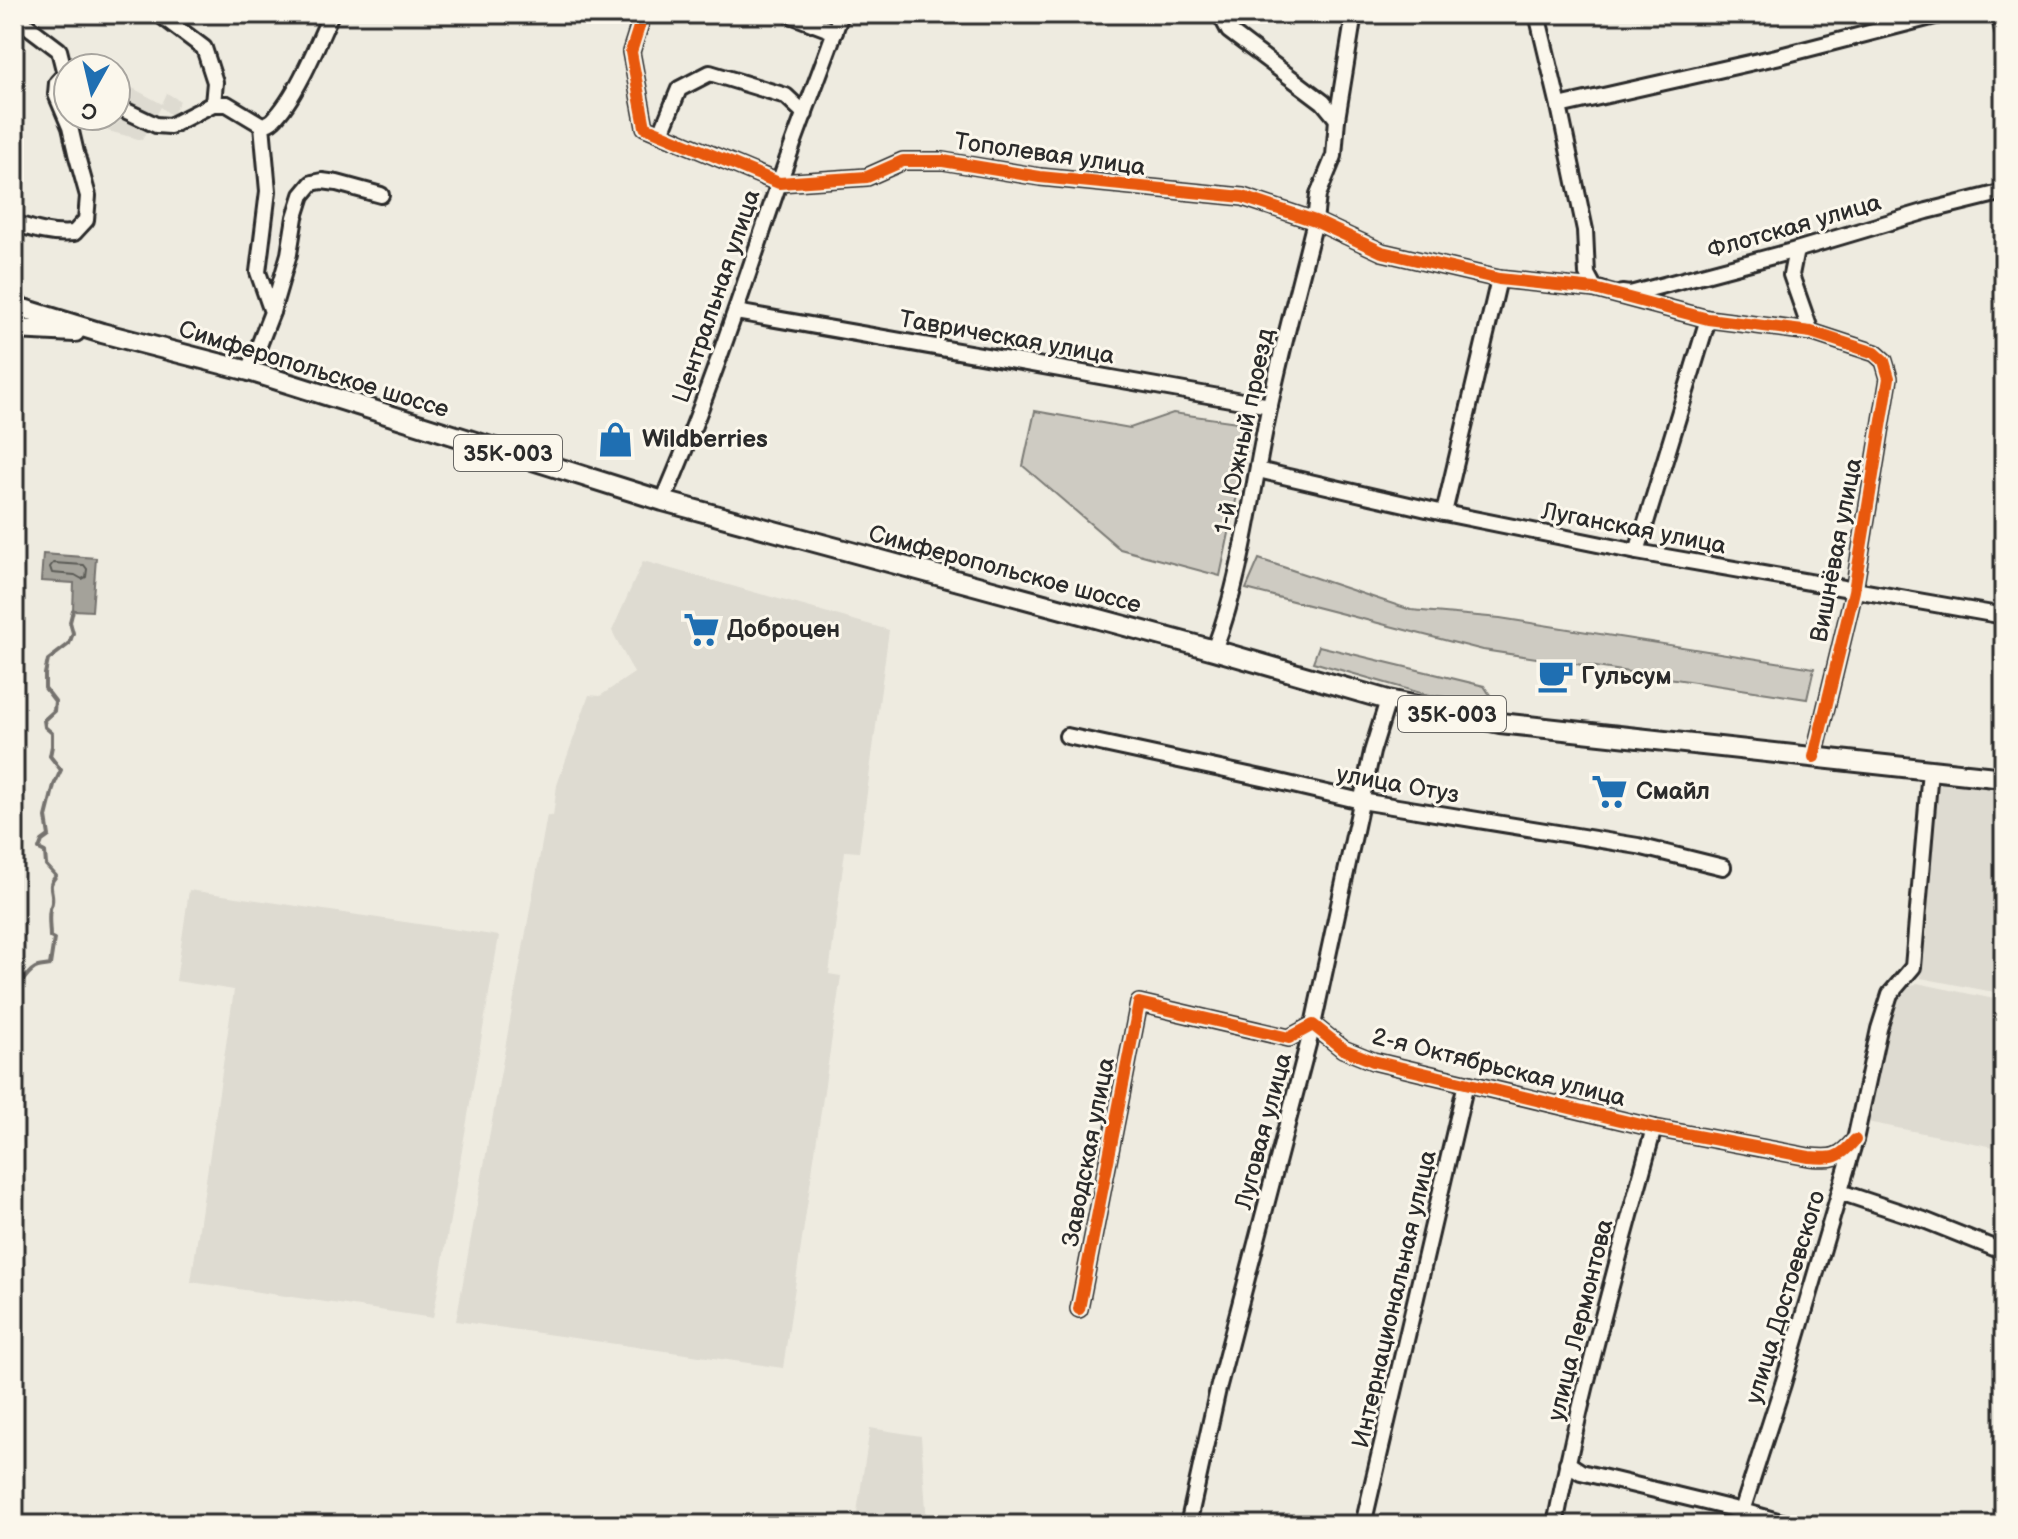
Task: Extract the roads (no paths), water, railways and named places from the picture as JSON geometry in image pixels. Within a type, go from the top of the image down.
[{"type":"main road","name":"Симферопольское шоссе","points":[[14,306],[102,333],[249,371],[663,501],[1388,700],[1500,723],[2004,778]]},
{"type":"main road","name":"35К-003","points":[[14,329],[102,333]]},
{"type":"street","points":[[159,14],[204,48],[215,82],[213,104]]},
{"type":"street","points":[[132,114],[156,125],[170,126],[213,104],[227,104],[262,125],[272,122],[315,51],[331,14]]},
{"type":"street","points":[[643,14],[631,52],[645,127],[779,183]]},
{"type":"street","points":[[788,14],[835,32]]},
{"type":"street","name":"Центральная улица","points":[[663,501],[736,312],[841,14]]},
{"type":"street","points":[[1220,14],[1229,31],[1323,102],[1337,119]]},
{"type":"street","name":"1-й Южный проезд","points":[[1214,650],[1230,602],[1270,406],[1315,221],[1318,195],[1334,156],[1354,14]]},
{"type":"street","points":[[1537,14],[1585,230],[1587,274],[1595,289],[1708,319],[1811,332],[1791,275],[1796,250]]},
{"type":"street","points":[[1559,106],[1776,57],[1943,14]]},
{"type":"street","points":[[1999,14],[2004,35]]},
{"type":"street","points":[[14,25],[26,25],[60,52]]},
{"type":"street","points":[[661,133],[679,89],[710,73],[786,96],[805,114]]},
{"type":"street","points":[[262,125],[268,191],[258,272],[272,312]]},
{"type":"street","points":[[14,223],[40,232],[60,234],[74,233],[86,220],[88,196],[71,132]]},
{"type":"street","name":"Тополевая улица","points":[[779,183],[867,177],[903,161],[943,161],[1040,177],[1243,197],[1315,221],[1382,252],[1499,279],[1595,289]]},
{"type":"street","points":[[249,371],[272,312],[302,195],[312,183],[322,181],[381,195]]},
{"type":"street","name":"Флотская улица","points":[[1595,289],[1630,294],[2004,192]]},
{"type":"street","points":[[1444,513],[1499,279]]},
{"type":"street","name":"Таврическая улица","points":[[736,312],[1270,406]]},
{"type":"street","points":[[1637,552],[1708,319]]},
{"type":"street","name":"Вишнёвая улица","points":[[1811,332],[1875,353],[1884,361],[1889,378],[1854,591],[1814,757]]},
{"type":"street","name":"Луганская улица","points":[[1258,470],[1444,513],[1637,552],[2004,616]]},
{"type":"street","name":"Луговая улица","points":[[1188,1525],[1218,1389],[1313,1025],[1372,752],[1388,700]]},
{"type":"street","name":"улица Отуз","points":[[1067,736],[1361,801],[1638,846],[1723,867]]},
{"type":"street","name":"улица Достоевского","points":[[1742,1511],[1855,1140],[1879,1029],[1890,994],[1913,967],[1930,770]]},
{"type":"street","name":"Заводская улица","points":[[1079,1309],[1139,1003],[1289,1038],[1313,1025]]},
{"type":"street","name":"2-я Октябрьская улица","points":[[1313,1025],[1343,1049],[1373,1061],[1654,1128],[1809,1157],[1829,1158],[1843,1154],[1855,1140]]},
{"type":"street","name":"Интернациональная улица","points":[[1363,1525],[1466,1083]]},
{"type":"street","name":"улица Лермонтова","points":[[1555,1525],[1608,1297],[1654,1128]]},
{"type":"street","points":[[1840,1192],[1924,1220],[2004,1252]]},
{"type":"street","points":[[1567,1463],[1581,1472],[1792,1525]]},
{"type":"water","points":[[43,554],[96,558],[92,611],[73,610],[74,583],[41,581]]},
{"type":"waterway","points":[[14,987],[34,969],[50,965],[54,939],[50,937],[49,915],[51,886],[56,876],[46,865],[45,852],[39,849],[42,841],[49,836],[46,817],[61,770],[50,756],[52,733],[45,727],[44,720],[54,711],[55,701],[45,688],[45,674],[48,660],[69,644],[73,633],[70,622],[73,610]]},
{"type":"place","name":"Wildberries","points":[[616,439]]},
{"type":"place","name":"Доброцен","points":[[701,629]]},
{"type":"place","name":"Гульсум","points":[[1555,676]]},
{"type":"place","name":"Смайл","points":[[1610,791]]}]
